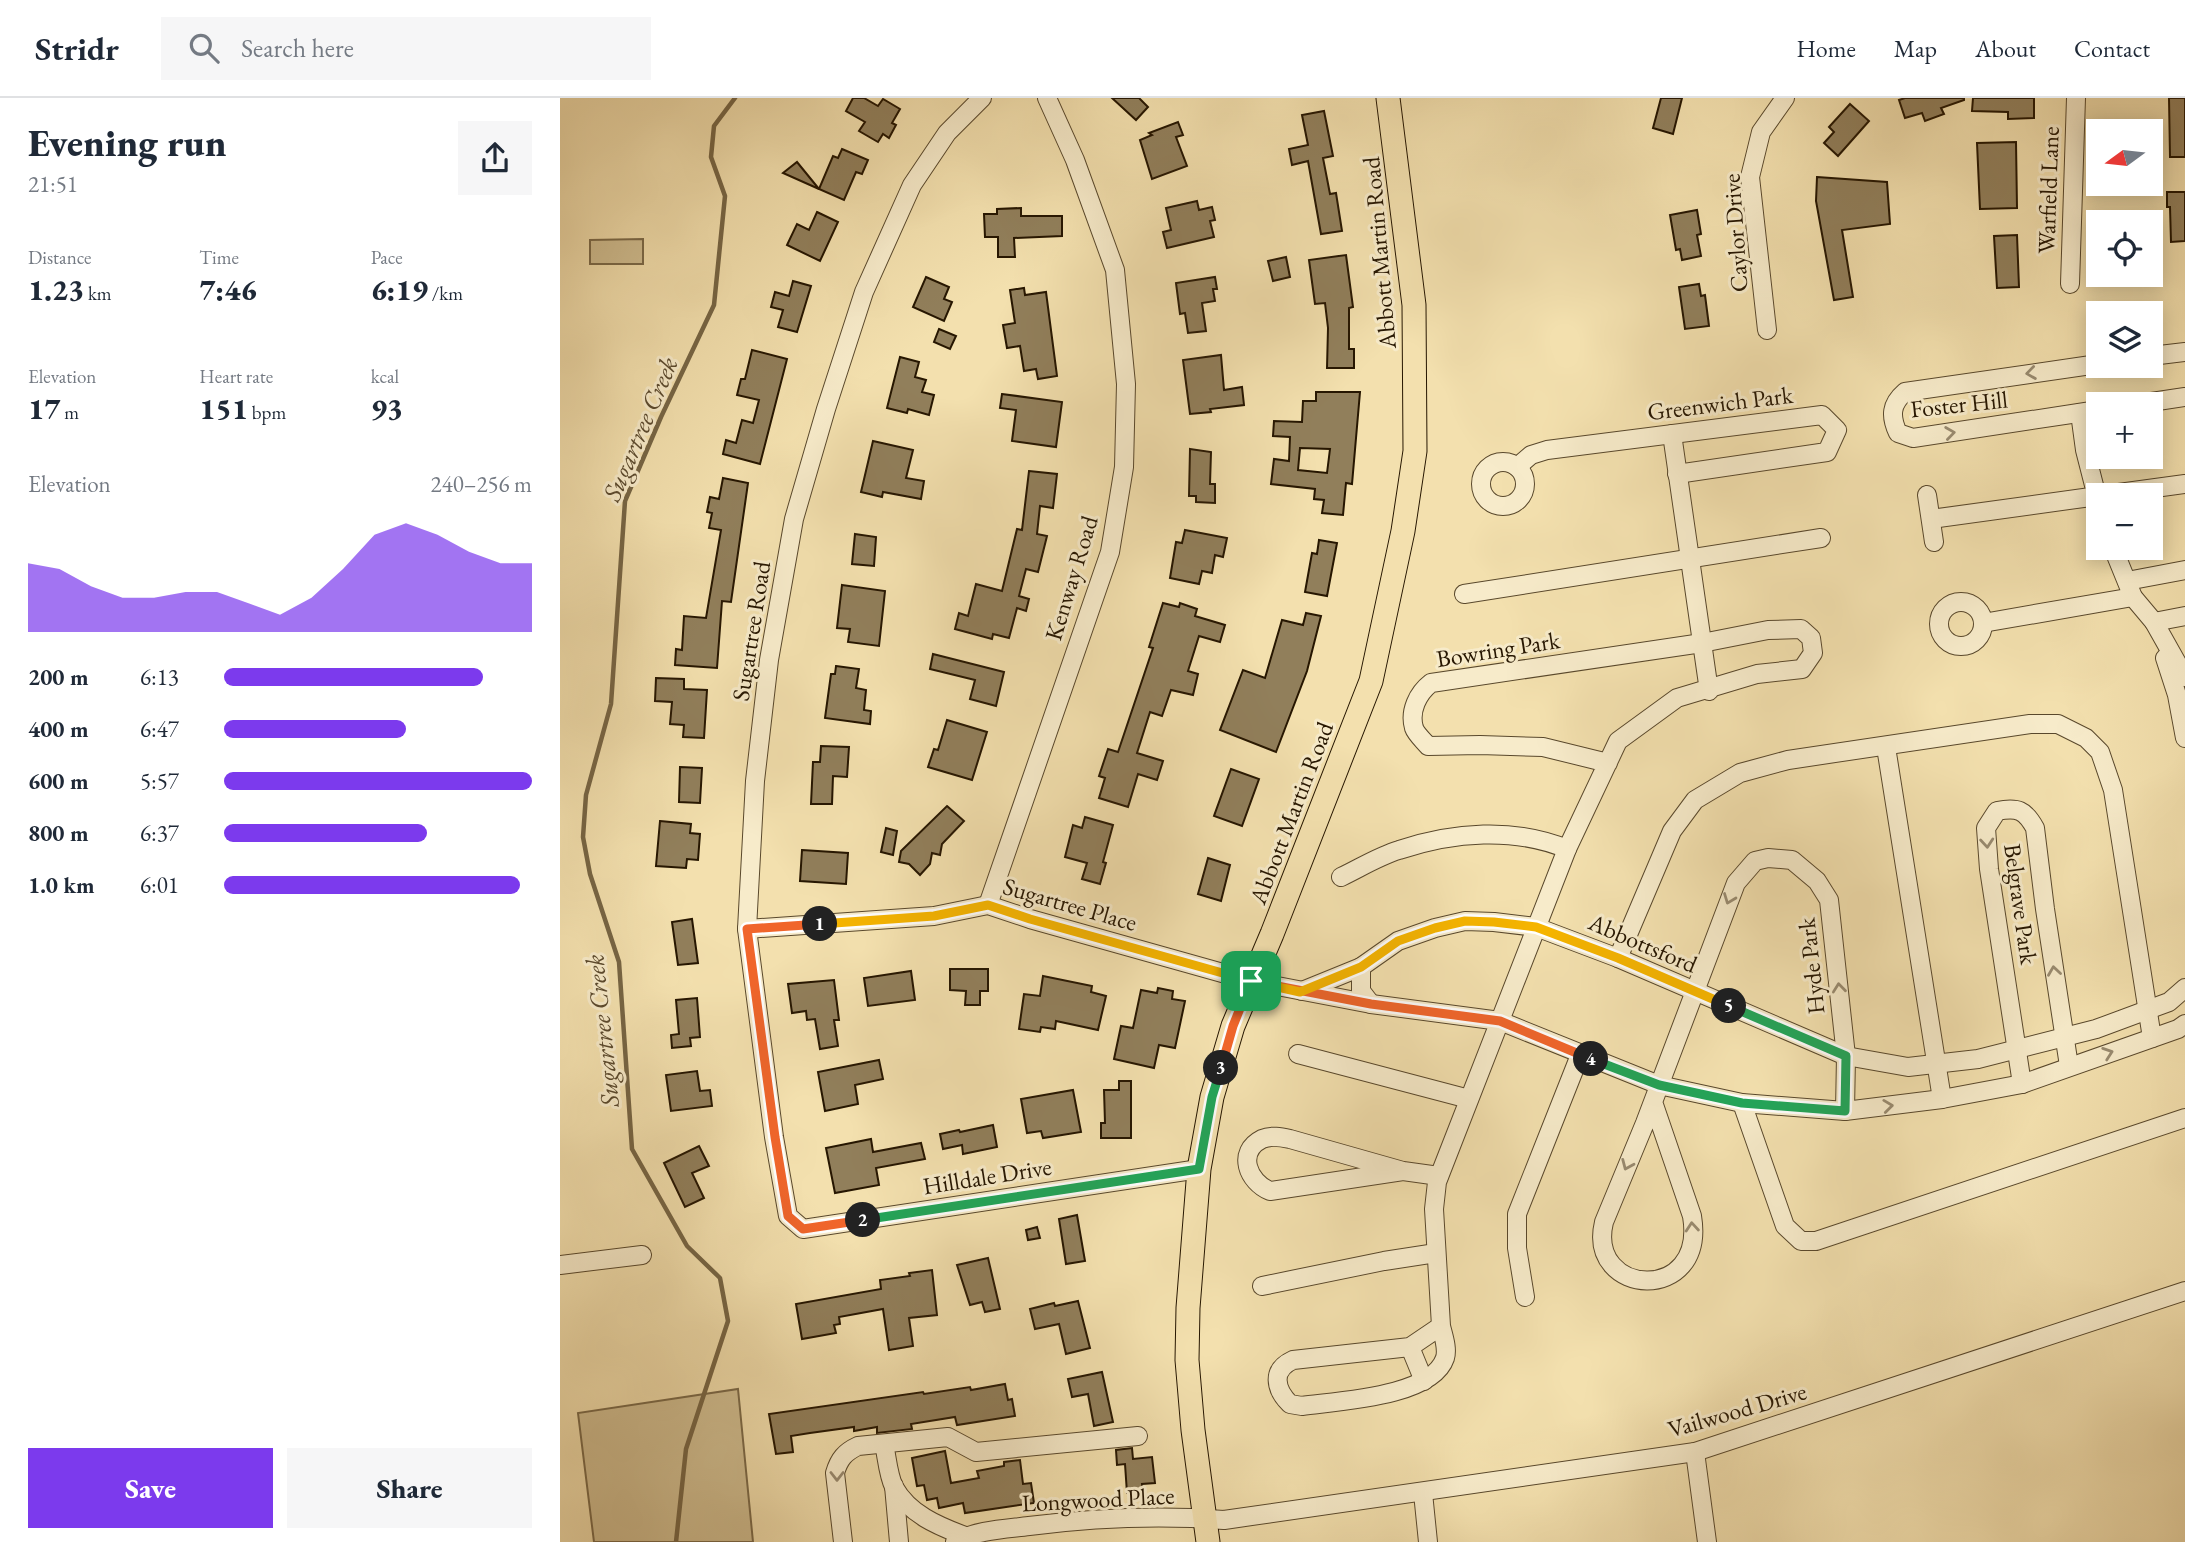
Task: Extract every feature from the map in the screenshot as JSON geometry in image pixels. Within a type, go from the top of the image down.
[{"type":"main road","name":"Abbott Martin Road","points":[[1208,1542],[1187,1360],[1189,1294],[1199,1169],[1212,1097],[1233,1026],[1371,681],[1404,531],[1415,451],[1415,320],[1388,98]]},
{"type":"street","name":"Sugartree Road","points":[[788,1216],[747,929],[758,754],[769,660],[794,519],[864,292],[912,185],[947,133],[982,98]]},
{"type":"street","name":"Kenway Road","points":[[988,905],[1110,552],[1124,467],[1126,384],[1115,270],[1075,160],[1047,98]]},
{"type":"street","name":"Caylor Drive","points":[[1767,330],[1751,177],[1761,132],[1785,98]]},
{"type":"street","name":"Warfield Lane","points":[[2070,284],[2076,98]]},
{"type":"street","points":[[2163,355],[2185,352]]},
{"type":"street","name":"Foster Hill","points":[[2086,366],[1905,392],[1893,405],[1892,416],[1898,433],[1913,438],[2086,412]]},
{"type":"street","points":[[2163,400],[2185,397]]},
{"type":"street","points":[[2080,413],[2085,450],[2095,483]]},
{"type":"street","name":"Greenwich Park","points":[[1517,467],[1531,455],[1547,450],[1822,415],[1837,430],[1828,452],[1677,474]]},
{"type":"street","points":[[1672,435],[1709,691]]},
{"type":"street","points":[[2163,487],[2185,484]]},
{"type":"street","points":[[1927,495],[1934,542]]},
{"type":"street","points":[[1931,519],[2086,499]]},
{"type":"street","points":[[1464,594],[1821,538]]},
{"type":"street","points":[[2118,560],[2130,589],[2154,622],[2185,677]]},
{"type":"street","points":[[1983,622],[2130,589],[2185,570]]},
{"type":"street","points":[[2154,622],[2185,616]]},
{"type":"street","points":[[2154,622],[2177,695],[2185,738]]},
{"type":"street","name":"Bowring Park","points":[[1424,1381],[1445,1357],[1446,1344],[1441,1326],[1434,1209],[1439,1176],[1567,849],[1608,763],[1618,741],[1678,698],[1709,691],[1757,674],[1802,669],[1813,653],[1811,638],[1801,629],[1768,631],[1431,683],[1419,692],[1414,710],[1414,729],[1428,746],[1543,747],[1608,763]]},
{"type":"street","points":[[1618,958],[1672,831],[1695,800],[1740,773],[1788,761],[2030,724],[2059,724],[2086,738],[2100,752],[2113,790],[2152,1038]]},
{"type":"street","points":[[1886,747],[1942,1099]]},
{"type":"street","name":"Belgrave Park","points":[[2022,1084],[1989,869],[1986,828],[1997,811],[2020,810],[2029,816],[2035,828],[2069,1066]]},
{"type":"street","points":[[1340,877],[1398,850],[1457,836],[1515,834],[1547,841],[1567,849]]},
{"type":"street","name":"Hyde Park","points":[[1656,1094],[1695,1232],[1688,1257],[1681,1266],[1671,1274],[1649,1282],[1625,1276],[1615,1267],[1607,1257],[1601,1233],[1735,883],[1755,861],[1768,858],[1792,860],[1817,881],[1829,900],[1846,1056],[1845,1111]]},
{"type":"street","name":"Sugartree Place","points":[[747,929],[934,916],[988,905],[1251,981]]},
{"type":"street","name":"Abbottsford","points":[[1300,992],[1361,967],[1398,941],[1435,928],[1465,921],[1536,927],[1618,958],[1846,1056],[1908,1067],[1978,1059],[2063,1038],[2169,1002],[2185,988]]},
{"type":"street","points":[[1361,967],[1361,991],[1371,1004]]},
{"type":"street","points":[[1251,981],[1371,1004],[1500,1021],[1580,1055],[1656,1094],[1845,1111],[1942,1099],[2022,1084],[2178,1029],[2185,1024]]},
{"type":"street","points":[[1298,1054],[1469,1099]]},
{"type":"street","points":[[1525,1297],[1517,1248],[1517,1214],[1580,1055]]},
{"type":"street","points":[[1742,1103],[1786,1226],[1801,1241],[1816,1241],[2185,1118]]},
{"type":"street","points":[[1403,1171],[1270,1191],[1259,1186],[1250,1177],[1247,1164],[1251,1148],[1263,1139],[1275,1136],[1403,1171],[1439,1176]]},
{"type":"street","name":"Hilldale Drive","points":[[788,1216],[803,1229],[1199,1169]]},
{"type":"street","points":[[1262,1286],[1436,1253]]},
{"type":"street","points":[[560,1265],[642,1255]]},
{"type":"street","name":"Vailwood Drive","points":[[1205,1518],[1224,1520],[1695,1452],[2185,1291]]},
{"type":"street","points":[[1410,1347],[1424,1381],[1398,1392],[1303,1406],[1290,1404],[1278,1387],[1277,1376],[1284,1364],[1293,1360],[1410,1347],[1441,1326]]},
{"type":"street","points":[[843,1542],[835,1473],[838,1462],[847,1451],[858,1446],[947,1437],[976,1452],[1138,1436]]},
{"type":"street","points":[[884,1444],[894,1486],[899,1542]]},
{"type":"street","points":[[1695,1452],[1707,1542]]},
{"type":"street","points":[[894,1486],[915,1511],[960,1539]]},
{"type":"street","points":[[1423,1493],[1428,1542]]},
{"type":"street","name":"Longwood Place","points":[[960,1539],[1009,1535],[1089,1519],[1205,1518]]},
{"type":"shaded area","points":[[643,239],[643,264],[590,264],[590,240]]},
{"type":"shaded area","points":[[738,1389],[753,1542],[594,1542],[578,1413]]},
{"type":"building","points":[[853,98],[864,98],[878,106],[883,99],[900,109],[892,123],[896,125],[889,138],[883,134],[878,142],[859,131],[865,122],[846,111]]},
{"type":"building","points":[[1112,98],[1139,98],[1148,107],[1136,120]]},
{"type":"building","points":[[1661,98],[1682,98],[1673,134],[1653,128]]},
{"type":"building","points":[[1973,98],[2034,98],[2034,118],[2008,119],[2008,112],[1972,111]]},
{"type":"building","points":[[2169,98],[2185,98],[2185,157],[2170,157]]},
{"type":"building","points":[[1899,100],[1964,100],[1941,108],[1944,114],[1925,121],[1922,113],[1905,118]]},
{"type":"building","points":[[1850,104],[1869,121],[1838,156],[1824,143],[1834,132],[1829,127]]},
{"type":"building","points":[[1324,111],[1333,156],[1323,158],[1330,194],[1336,193],[1342,231],[1321,234],[1308,161],[1292,165],[1289,149],[1308,145],[1302,115]]},
{"type":"building","points":[[1178,122],[1183,135],[1176,137],[1187,166],[1152,179],[1140,140],[1152,135],[1149,133]]},
{"type":"building","points":[[2016,142],[2017,208],[1980,209],[1977,143]]},
{"type":"building","points":[[842,149],[868,160],[862,174],[856,172],[844,200],[819,189],[833,156],[838,158]]},
{"type":"building","points":[[797,162],[819,189],[783,173]]},
{"type":"building","points":[[1817,177],[1887,182],[1890,224],[1842,230],[1853,297],[1834,300],[1816,201]]},
{"type":"building","points":[[2167,192],[2185,192],[2185,241],[2171,242]]},
{"type":"building","points":[[1197,201],[1199,210],[1212,207],[1215,220],[1210,221],[1214,237],[1167,248],[1163,232],[1171,230],[1166,208]]},
{"type":"building","points":[[1021,208],[1021,216],[1062,216],[1062,236],[1014,238],[1015,257],[998,257],[998,237],[985,237],[984,214],[997,214],[997,209]]},
{"type":"building","points":[[1697,210],[1701,234],[1697,235],[1701,256],[1682,260],[1680,249],[1676,250],[1670,215]]},
{"type":"building","points":[[817,212],[838,222],[820,261],[787,245],[797,224],[809,230]]},
{"type":"building","points":[[2017,235],[2019,287],[1997,288],[1994,236]]},
{"type":"building","points":[[1346,255],[1353,307],[1349,308],[1349,349],[1354,349],[1354,368],[1327,368],[1328,328],[1325,303],[1315,304],[1309,260]]},
{"type":"building","points":[[1286,257],[1290,277],[1273,281],[1268,261]]},
{"type":"building","points":[[926,277],[949,287],[944,299],[952,302],[944,321],[913,307]]},
{"type":"building","points":[[1215,277],[1215,301],[1202,303],[1206,331],[1188,333],[1185,313],[1180,314],[1176,283]]},
{"type":"building","points":[[793,281],[811,286],[797,332],[778,327],[783,310],[771,307],[775,292],[789,296]]},
{"type":"building","points":[[1699,284],[1701,296],[1705,295],[1709,326],[1685,329],[1679,287]]},
{"type":"building","points":[[1024,288],[1025,295],[1046,292],[1057,376],[1038,379],[1036,369],[1024,371],[1020,346],[1007,348],[1003,325],[1015,323],[1010,290]]},
{"type":"building","points":[[939,329],[956,336],[950,349],[934,342]]},
{"type":"building","points":[[752,350],[787,359],[760,464],[723,454],[726,440],[736,443],[742,420],[753,423],[759,400],[737,395],[741,379],[745,379]]},
{"type":"building","points":[[1221,355],[1224,390],[1242,387],[1244,405],[1190,414],[1183,360]]},
{"type":"building","points":[[900,357],[919,362],[915,377],[926,380],[922,392],[934,395],[929,415],[908,409],[907,413],[887,408]]},
{"type":"building","points":[[1316,392],[1360,392],[1352,484],[1346,483],[1343,515],[1322,513],[1324,500],[1314,499],[1315,489],[1271,484],[1274,459],[1289,461],[1290,437],[1273,436],[1274,421],[1302,422],[1303,401],[1316,401]],"holes":[[[1300,448],[1330,449],[1327,473],[1298,470]]]},
{"type":"building","points":[[1002,394],[1062,402],[1056,447],[1012,441],[1016,410],[1000,408]]},
{"type":"building","points":[[873,441],[913,450],[906,478],[924,481],[921,499],[883,492],[882,497],[861,492]]},
{"type":"building","points":[[1190,449],[1211,452],[1210,484],[1215,484],[1215,503],[1196,502],[1196,496],[1189,496]]},
{"type":"building","points":[[1029,471],[1057,474],[1053,508],[1040,506],[1037,534],[1047,536],[1038,572],[1026,569],[1019,596],[1029,599],[1026,611],[1017,608],[1009,638],[993,634],[992,639],[955,629],[959,613],[968,616],[976,584],[1002,591],[1017,529],[1022,530]]},
{"type":"building","points":[[723,478],[748,483],[731,602],[722,601],[717,668],[675,665],[676,649],[682,650],[684,616],[706,618],[721,530],[709,528],[712,513],[707,512],[710,497],[719,499]]},
{"type":"building","points":[[1185,530],[1227,538],[1223,557],[1215,555],[1212,573],[1202,571],[1199,584],[1170,578],[1176,542],[1182,543]]},
{"type":"building","points":[[855,534],[876,537],[874,566],[852,564]]},
{"type":"building","points":[[1319,540],[1337,543],[1327,596],[1305,592],[1312,553],[1317,554]]},
{"type":"building","points":[[842,585],[885,591],[879,646],[848,642],[850,629],[837,628]]},
{"type":"building","points":[[1163,603],[1179,607],[1180,603],[1197,609],[1195,616],[1225,625],[1220,642],[1199,636],[1188,671],[1198,674],[1193,695],[1171,690],[1162,716],[1150,712],[1137,753],[1163,761],[1157,780],[1138,774],[1128,807],[1099,798],[1105,778],[1099,776],[1108,749],[1118,752],[1153,648],[1149,647]]},
{"type":"building","points":[[1306,613],[1321,616],[1307,671],[1276,752],[1220,730],[1243,670],[1265,678],[1282,620],[1303,625]]},
{"type":"building","points":[[933,654],[1004,672],[996,706],[970,699],[975,680],[930,669]]},
{"type":"building","points":[[836,666],[859,669],[856,688],[866,690],[864,710],[871,711],[870,724],[825,718],[831,674],[835,674]]},
{"type":"building","points":[[656,678],[684,679],[684,689],[707,690],[704,738],[683,737],[684,725],[670,724],[672,702],[655,701]]},
{"type":"building","points":[[947,720],[987,732],[972,780],[928,767],[934,749],[938,750]]},
{"type":"building","points":[[821,746],[849,747],[847,777],[833,776],[832,804],[811,804],[813,762],[820,762]]},
{"type":"building","points":[[680,767],[702,768],[700,803],[679,802]]},
{"type":"building","points":[[1231,769],[1259,779],[1242,826],[1214,816]]},
{"type":"building","points":[[947,806],[964,821],[942,844],[940,855],[932,853],[930,864],[920,875],[909,864],[899,862],[901,851]]},
{"type":"building","points":[[1085,817],[1113,825],[1100,884],[1082,879],[1087,863],[1065,857],[1073,825],[1082,828]]},
{"type":"building","points":[[660,821],[691,824],[690,833],[700,834],[698,860],[687,859],[686,868],[656,866]]},
{"type":"building","points":[[886,828],[897,831],[893,855],[881,852]]},
{"type":"building","points":[[802,850],[848,853],[846,884],[800,881]]},
{"type":"building","points":[[1208,858],[1230,865],[1221,901],[1198,894]]},
{"type":"building","points":[[692,919],[698,963],[678,965],[672,922]]},
{"type":"building","points":[[950,969],[988,969],[988,991],[980,991],[980,1005],[965,1005],[966,991],[950,990]]},
{"type":"building","points":[[911,971],[915,1000],[868,1006],[864,978]]},
{"type":"building","points":[[1043,976],[1092,986],[1091,992],[1106,996],[1098,1030],[1056,1021],[1055,1029],[1041,1027],[1040,1032],[1019,1029],[1024,994],[1040,996]]},
{"type":"building","points":[[834,980],[839,1020],[834,1020],[838,1046],[820,1049],[815,1019],[807,1020],[806,1011],[792,1013],[788,984]]},
{"type":"building","points":[[1158,988],[1173,991],[1172,999],[1185,1001],[1175,1048],[1159,1045],[1154,1068],[1114,1059],[1121,1026],[1133,1028],[1141,990],[1157,993]]},
{"type":"building","points":[[697,998],[700,1037],[690,1038],[691,1046],[672,1048],[671,1035],[679,1034],[676,1000]]},
{"type":"building","points":[[879,1060],[883,1079],[855,1085],[858,1104],[825,1111],[818,1072]]},
{"type":"building","points":[[697,1071],[700,1091],[710,1090],[712,1106],[671,1111],[666,1075]]},
{"type":"building","points":[[1119,1081],[1131,1081],[1131,1138],[1101,1138],[1101,1123],[1105,1123],[1104,1090],[1119,1090]]},
{"type":"building","points":[[1073,1090],[1081,1132],[1043,1138],[1041,1131],[1027,1133],[1021,1099]]},
{"type":"building","points":[[993,1125],[997,1147],[963,1154],[962,1145],[943,1149],[940,1134]]},
{"type":"building","points":[[871,1139],[873,1152],[921,1143],[925,1159],[876,1168],[879,1185],[835,1193],[826,1148]]},
{"type":"building","points":[[699,1146],[709,1166],[692,1173],[704,1198],[685,1207],[664,1163]]},
{"type":"building","points":[[1077,1215],[1085,1261],[1066,1264],[1059,1219]]},
{"type":"building","points":[[1037,1227],[1040,1238],[1028,1240],[1026,1230]]},
{"type":"building","points":[[988,1258],[1000,1309],[985,1312],[982,1302],[970,1305],[957,1265]]},
{"type":"building","points":[[932,1270],[937,1315],[909,1318],[913,1346],[889,1350],[883,1309],[839,1317],[840,1324],[834,1325],[836,1333],[802,1339],[796,1304],[881,1289],[880,1280]]},
{"type":"building","points":[[1078,1301],[1090,1348],[1066,1354],[1059,1324],[1035,1329],[1030,1309]]},
{"type":"building","points":[[1102,1372],[1113,1422],[1094,1426],[1088,1394],[1072,1397],[1068,1379]]},
{"type":"building","points":[[1005,1384],[1008,1400],[1012,1399],[1015,1416],[957,1425],[955,1417],[911,1424],[912,1429],[877,1433],[877,1427],[854,1431],[854,1427],[791,1436],[793,1452],[776,1454],[769,1414],[923,1392],[970,1387],[971,1390]]},
{"type":"building","points":[[1132,1448],[1133,1459],[1152,1457],[1155,1483],[1142,1484],[1143,1492],[1127,1493],[1125,1464],[1117,1465],[1116,1450]]},
{"type":"building","points":[[945,1451],[951,1483],[979,1478],[977,1471],[1020,1460],[1023,1484],[1031,1483],[1034,1503],[965,1513],[963,1503],[939,1508],[937,1498],[927,1500],[924,1485],[917,1486],[912,1458]]},
{"type":"waterway","name":"Sugartree Creek","points":[[676,1542],[686,1449],[728,1321],[720,1278],[687,1246],[632,1149],[619,962],[590,874],[583,837],[586,795],[611,704],[625,501],[714,305],[725,196],[711,157],[714,126],[735,98]]},
{"type":"route","points":[[1251,981],[988,905],[934,916],[747,929],[788,1216],[803,1229],[1199,1169],[1212,1097],[1233,1026],[1251,981],[1300,992],[1371,1004],[1500,1021],[1659,1085],[1702,1095],[1742,1103],[1845,1111],[1846,1056],[1618,958],[1536,927],[1465,921],[1435,928],[1398,941],[1361,967],[1300,992],[1268,985],[1251,981]]}]
